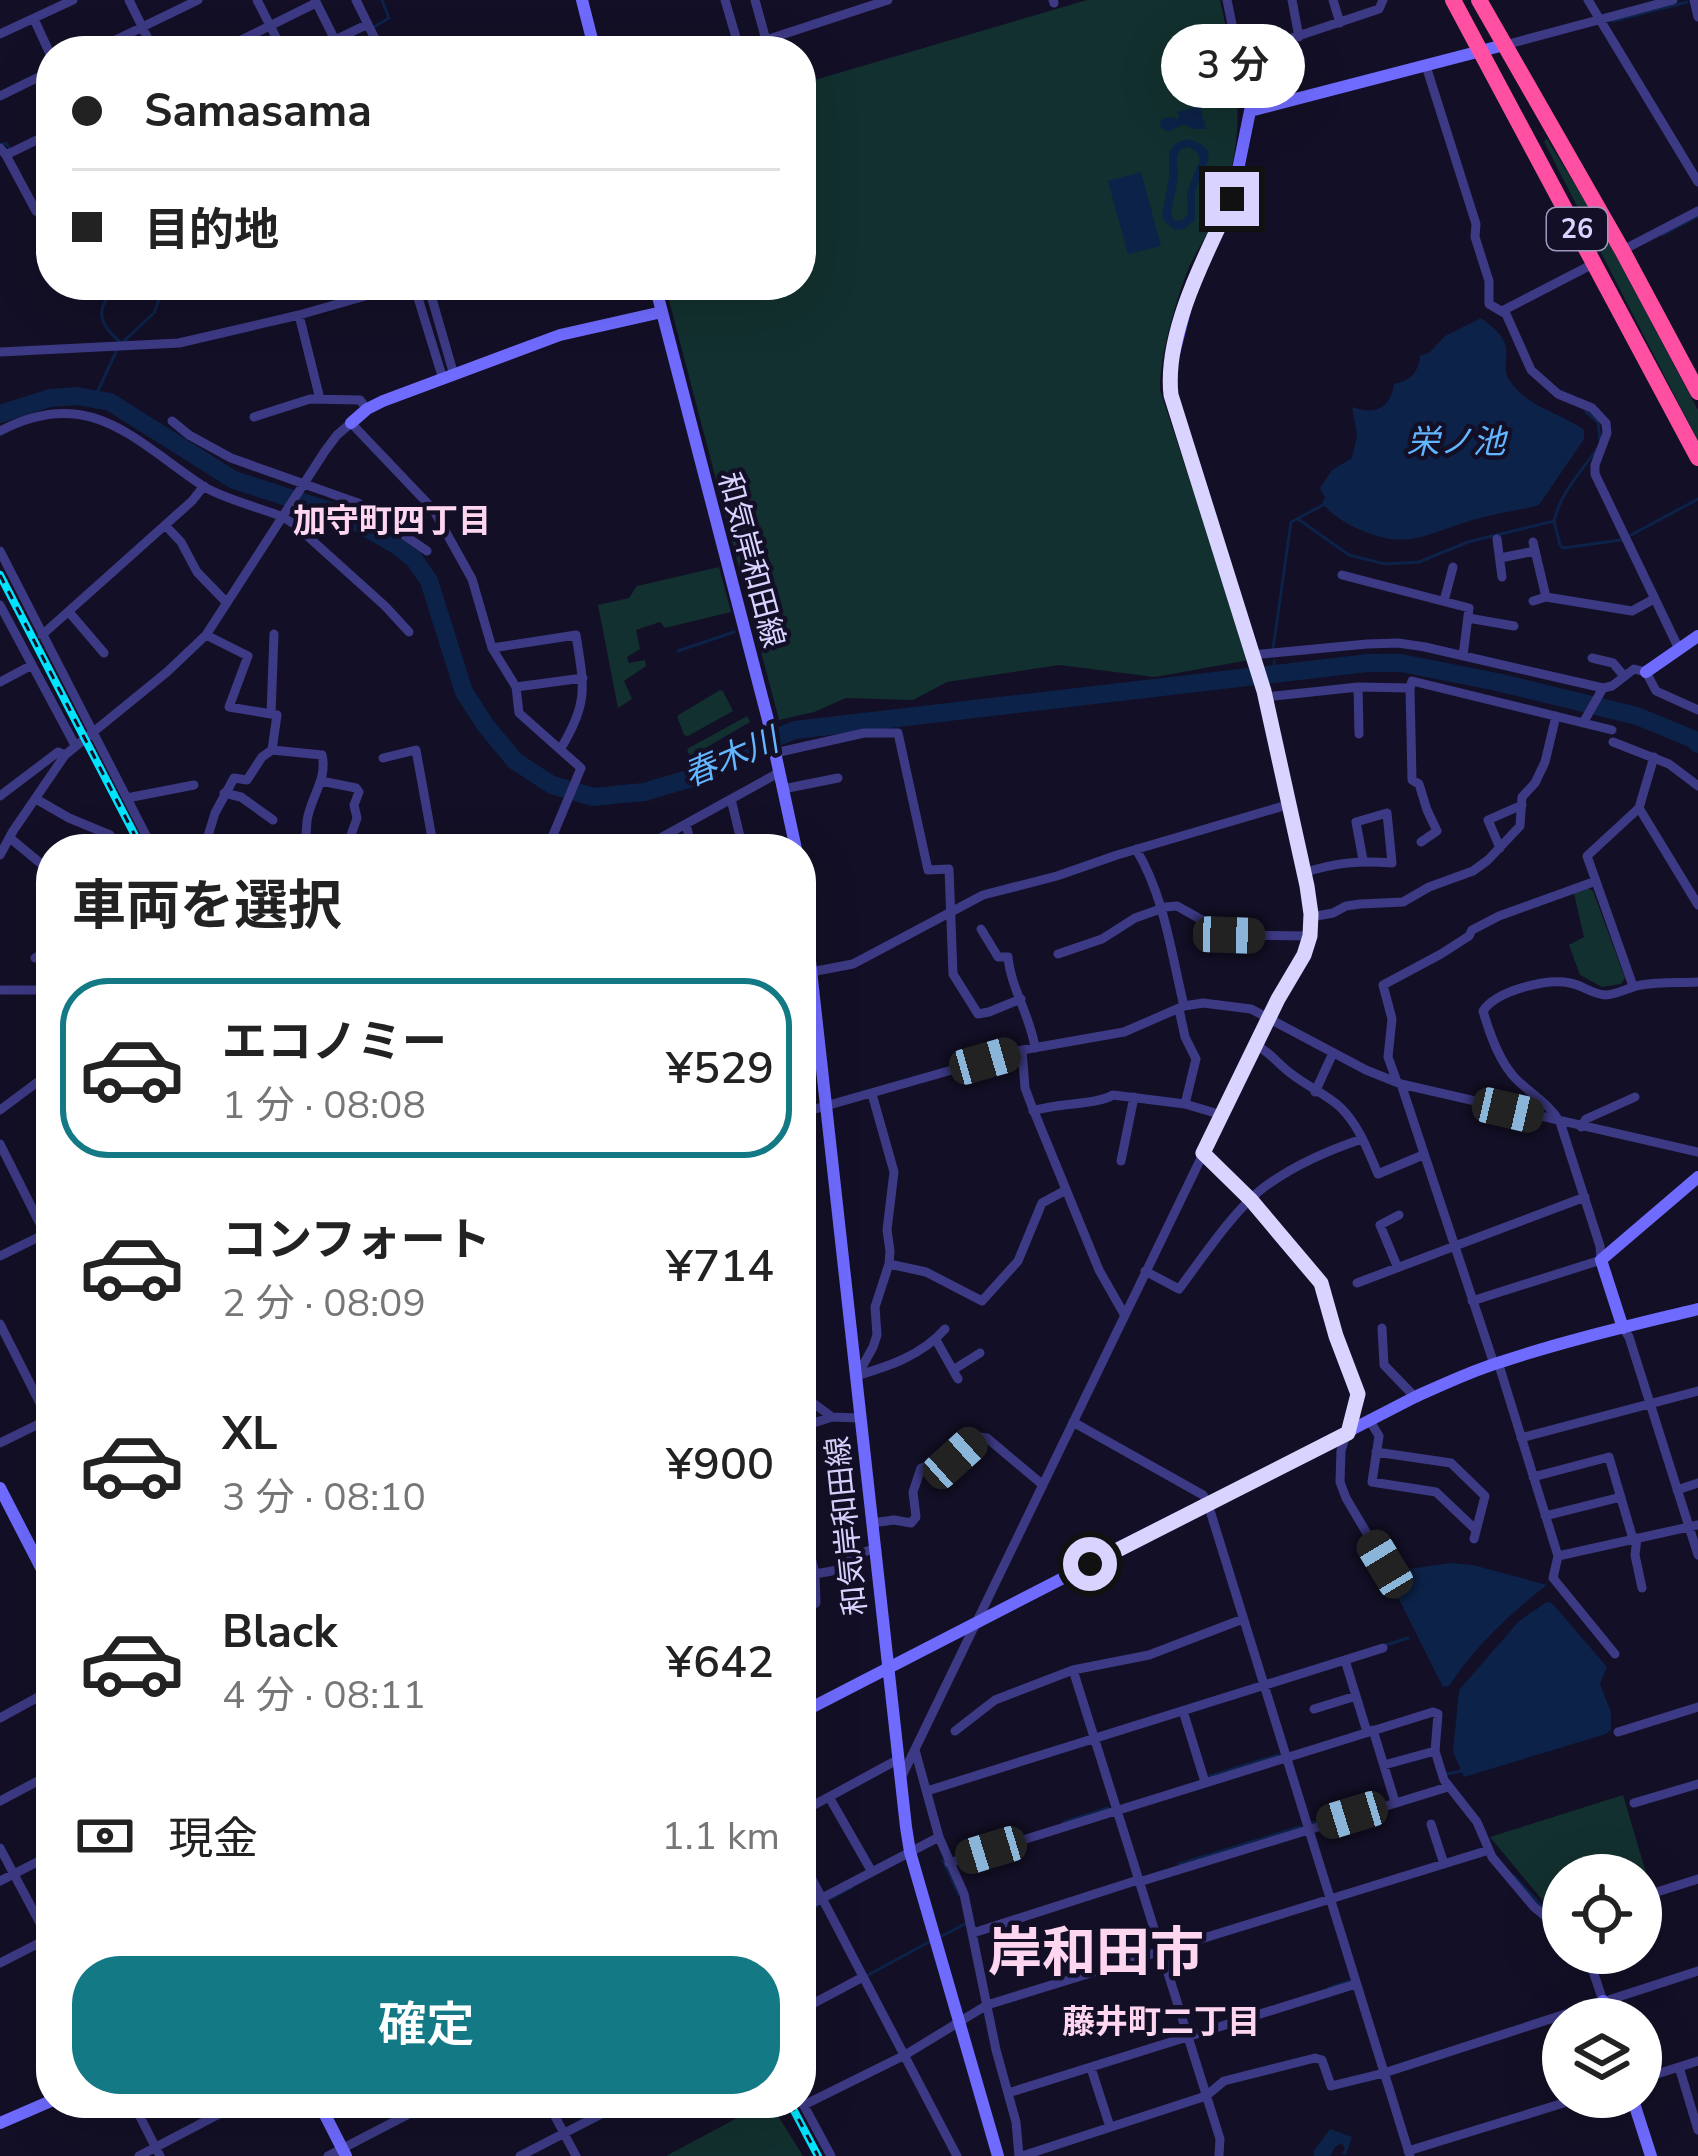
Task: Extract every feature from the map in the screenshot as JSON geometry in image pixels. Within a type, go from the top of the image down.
[{"type":"highway","name":"26","points":[[1454,0],[1698,458]]},
{"type":"highway","name":"26","points":[[1479,0],[1698,392]]},
{"type":"street","points":[[0,34],[34,20],[50,5],[73,0]]},
{"type":"street","points":[[129,0],[146,36]]},
{"type":"street","points":[[123,36],[198,0]]},
{"type":"street","points":[[257,0],[275,36]]},
{"type":"street","points":[[356,0],[374,36]]},
{"type":"street","points":[[582,0],[591,36]]},
{"type":"street","points":[[724,0],[736,36]]},
{"type":"street","points":[[755,0],[765,36]]},
{"type":"street","points":[[778,36],[888,0]]},
{"type":"street","points":[[899,1784],[1310,936],[1304,873],[1264,694],[1168,374],[1192,283],[1232,199],[1250,111],[1227,0]]},
{"type":"street","points":[[1292,0],[1300,37]]},
{"type":"street","points":[[1333,0],[1340,22]]},
{"type":"street","points":[[1277,44],[1379,9],[1383,0]]},
{"type":"street","points":[[1588,0],[1698,182]]},
{"type":"street","points":[[1250,111],[1673,0]]},
{"type":"street","points":[[1694,0],[1698,17]]},
{"type":"street","points":[[253,36],[315,2],[333,36]]},
{"type":"street","points":[[34,20],[42,36]]},
{"type":"street","points":[[343,36],[368,24]]},
{"type":"street","points":[[1426,65],[1476,224],[1475,237],[1489,280],[1489,304],[1506,314],[1531,370],[1558,394],[1592,409],[1606,423],[1595,474],[1679,649]]},
{"type":"street","points":[[0,96],[36,78]]},
{"type":"street","points":[[36,139],[3,152],[36,212]]},
{"type":"street","points":[[1622,250],[1698,211]]},
{"type":"street","points":[[1502,311],[1595,263]]},
{"type":"street","points":[[0,352],[178,343],[352,300]]},
{"type":"street","points":[[420,300],[448,377]]},
{"type":"street","points":[[431,300],[448,377]]},
{"type":"street","name":"和気岸和田線","points":[[659,300],[768,720],[793,834]]},
{"type":"street","points":[[0,856],[65,754],[206,635],[337,435],[368,409],[560,335],[662,312]]},
{"type":"street","points":[[299,315],[320,399]]},
{"type":"street","points":[[254,417],[310,399],[360,400],[368,409]]},
{"type":"street","points":[[0,430],[42,414],[98,418],[204,486],[284,515],[409,632]]},
{"type":"street","points":[[172,421],[231,458],[358,503],[427,551]]},
{"type":"street","points":[[351,423],[434,509],[472,579],[492,648],[516,687],[520,713],[581,768],[550,834]]},
{"type":"street","points":[[42,635],[204,486]]},
{"type":"street","points":[[165,525],[181,542],[196,572],[227,602]]},
{"type":"street","points":[[1497,539],[1502,578]]},
{"type":"street","points":[[1500,558],[1534,546],[1546,597]]},
{"type":"street","points":[[0,550],[145,834]]},
{"type":"street","points":[[1444,601],[1453,567]]},
{"type":"street","points":[[1342,575],[1469,608],[1463,656]]},
{"type":"street","points":[[1534,601],[1546,597],[1632,611],[1654,599]]},
{"type":"street","points":[[0,605],[75,745]]},
{"type":"street","points":[[69,612],[104,653]]},
{"type":"street","points":[[1468,618],[1514,626]]},
{"type":"street","points":[[271,714],[274,634]]},
{"type":"street","points":[[206,635],[248,656],[230,707],[277,715],[272,750]]},
{"type":"street","points":[[492,648],[576,635],[583,701],[561,748]]},
{"type":"street","points":[[1646,672],[1698,636]]},
{"type":"street","points":[[1253,657],[1399,644],[1602,690],[1634,669],[1646,672],[1656,691],[1698,710]]},
{"type":"street","points":[[1592,658],[1613,663],[1624,676]]},
{"type":"street","points":[[0,682],[32,665]]},
{"type":"street","points":[[516,687],[583,679]]},
{"type":"street","points":[[1421,842],[1437,831],[1419,784],[1412,780],[1412,681],[1584,720],[1698,786]]},
{"type":"street","points":[[1358,687],[1359,734]]},
{"type":"street","points":[[1264,694],[1409,688]]},
{"type":"street","points":[[1584,720],[1602,690]]},
{"type":"street","points":[[1310,917],[1346,906],[1403,902],[1473,871],[1520,826],[1522,797],[1545,762],[1556,716]]},
{"type":"street","points":[[775,752],[864,733],[898,733],[928,870],[949,869],[953,974],[978,1014],[1021,999]]},
{"type":"street","points":[[209,834],[234,778],[247,780],[272,750],[322,754],[321,781],[307,819],[308,834]]},
{"type":"street","points":[[383,758],[416,750],[431,834]]},
{"type":"street","points":[[0,796],[58,752],[65,754]]},
{"type":"street","points":[[1633,986],[1587,856],[1639,808],[1654,757]]},
{"type":"street","points":[[668,834],[780,772]]},
{"type":"street","points":[[783,789],[838,778]]},
{"type":"street","points":[[321,781],[359,792],[351,834]]},
{"type":"street","points":[[127,798],[194,785]]},
{"type":"street","points":[[224,793],[241,797],[273,820]]},
{"type":"street","points":[[36,799],[94,834]]},
{"type":"street","points":[[731,800],[739,834]]},
{"type":"street","points":[[816,972],[853,964],[983,895],[1287,805]]},
{"type":"street","points":[[1500,848],[1488,820],[1522,805]]},
{"type":"street","points":[[1639,808],[1698,904]]},
{"type":"street","points":[[1304,873],[1335,862],[1392,862],[1387,813],[1356,822],[1363,860]]},
{"type":"street","points":[[686,824],[688,834]]},
{"type":"street","points":[[10,838],[36,860]]},
{"type":"street","points":[[1136,849],[1149,871],[1173,945],[1185,1037],[1196,1059],[1185,1104]]},
{"type":"street","points":[[1596,881],[1498,916],[1383,985],[1392,1019],[1388,1057],[1521,1438],[1558,1556],[1552,1578],[1615,1654]]},
{"type":"street","points":[[1058,954],[1102,939],[1135,918],[1177,906],[1229,935],[1310,936]]},
{"type":"street","points":[[981,929],[998,957],[1008,957],[1035,1048]]},
{"type":"street","points":[[1698,982],[1633,986],[1611,995],[1595,994],[1575,983],[1539,983],[1489,1002],[1484,1011],[1506,1068],[1552,1108],[1560,1122],[1623,1328],[1693,1526],[1698,1555]]},
{"type":"street","points":[[0,991],[36,990]]},
{"type":"street","points":[[816,1109],[1022,1050],[1124,1032],[1203,1003],[1250,1009],[1399,1083],[1698,1152]]},
{"type":"street","name":"和気岸和田線","points":[[816,1039],[910,1852],[998,2156]]},
{"type":"street","points":[[1256,1045],[1337,1104],[1356,1125],[1378,1174],[1424,1155]]},
{"type":"street","points":[[816,1052],[818,1048]]},
{"type":"street","points":[[1022,1050],[1025,1088],[1099,1270],[1124,1314]]},
{"type":"street","points":[[1315,1092],[1333,1053]]},
{"type":"street","points":[[0,1110],[36,1083]]},
{"type":"street","points":[[856,1376],[874,1347],[875,1307],[889,1264],[887,1230],[894,1172],[872,1094]]},
{"type":"street","points":[[1034,1111],[1113,1095],[1185,1104],[1222,1115]]},
{"type":"street","points":[[1581,1127],[1586,1119],[1635,1096]]},
{"type":"street","points":[[1121,1161],[1134,1097]]},
{"type":"street","points":[[1145,1270],[1179,1289],[1267,1184],[1321,1152],[1362,1139]]},
{"type":"street","points":[[0,1144],[36,1211]]},
{"type":"street","points":[[1203,1153],[1251,1200],[1321,1283],[1358,1394],[1341,1451],[1340,1482],[1385,1564]]},
{"type":"street","points":[[1472,1301],[1601,1260],[1698,1177]]},
{"type":"street","points":[[889,1264],[926,1271],[982,1301],[1018,1261],[1042,1203],[1066,1190]]},
{"type":"street","points":[[1357,1283],[1585,1197]]},
{"type":"street","points":[[1397,1266],[1380,1225],[1399,1215]]},
{"type":"street","points":[[0,1256],[36,1239]]},
{"type":"street","points":[[816,1705],[1415,1397],[1496,1363],[1698,1310]]},
{"type":"street","points":[[0,1324],[36,1394]]},
{"type":"street","points":[[1382,1328],[1384,1364],[1415,1397]]},
{"type":"street","points":[[856,1376],[901,1362],[945,1329]]},
{"type":"street","points":[[935,1340],[956,1374],[980,1353]]},
{"type":"street","points":[[1521,1438],[1698,1391]]},
{"type":"street","points":[[816,1405],[832,1417]]},
{"type":"street","points":[[816,1422],[859,1418]]},
{"type":"street","points":[[1370,1421],[1379,1436],[1376,1451],[1372,1482],[1436,1492],[1475,1534],[1484,1496],[1451,1462],[1376,1451]]},
{"type":"street","points":[[1073,1422],[1203,1495],[1208,1504],[1409,2154],[1542,2110]]},
{"type":"street","points":[[0,1443],[36,1427]]},
{"type":"street","points":[[871,1523],[910,1523],[916,1517],[914,1492],[921,1468],[955,1458],[979,1437],[987,1438],[1043,1485]]},
{"type":"street","points":[[1533,1477],[1609,1457],[1635,1539],[1642,1588]]},
{"type":"street","points":[[1677,1490],[1698,1483]]},
{"type":"street","points":[[2,1496],[36,1559]]},
{"type":"street","points":[[1545,1516],[1621,1497]]},
{"type":"street","points":[[1558,1556],[1693,1526]]},
{"type":"street","points":[[816,1574],[843,1569],[854,1555],[874,1549]]},
{"type":"street","points":[[956,1731],[995,1700],[1073,1670],[1149,1655],[1243,1619]]},
{"type":"street","points":[[927,1791],[1383,1648]]},
{"type":"street","points":[[1345,1660],[1395,1802]]},
{"type":"street","points":[[1073,1670],[1220,2138],[1220,2156]]},
{"type":"street","points":[[1314,1709],[1356,1696]]},
{"type":"street","points":[[0,1718],[36,1698]]},
{"type":"street","points":[[1618,1732],[1698,1707]]},
{"type":"street","points":[[1184,1711],[1205,1783]]},
{"type":"street","points":[[949,1862],[1433,1712],[1438,1714],[1435,1751],[1448,1787],[1477,1822],[1489,1850],[1542,1913]]},
{"type":"street","points":[[915,1749],[973,1933],[1020,2156],[1206,2096],[1224,2081],[1315,2058],[1322,2060],[1331,2086],[1542,2021]]},
{"type":"street","points":[[1384,1765],[1435,1751]]},
{"type":"street","points":[[816,1804],[896,1760]]},
{"type":"street","points":[[0,1801],[36,1782]]},
{"type":"street","points":[[1634,1804],[1698,1784]]},
{"type":"street","points":[[973,1933],[1448,1787]]},
{"type":"street","points":[[830,1797],[872,1872]]},
{"type":"street","points":[[1432,1824],[1444,1864]]},
{"type":"street","points":[[816,1901],[939,1837]]},
{"type":"street","points":[[0,1849],[36,1914]]},
{"type":"street","points":[[816,2095],[905,2054],[987,2006],[1489,1850]]},
{"type":"street","points":[[0,1881],[36,1863]]},
{"type":"street","points":[[1662,1891],[1698,1879]]},
{"type":"street","points":[[816,1887],[956,2153],[943,2156]]},
{"type":"street","points":[[0,1964],[36,1947]]},
{"type":"street","points":[[1612,1998],[1698,1971]]},
{"type":"street","points":[[816,2001],[862,1977]]},
{"type":"street","points":[[1008,2093],[1356,1984]]},
{"type":"street","points":[[1662,2072],[1698,2061]]},
{"type":"street","points":[[1679,2067],[1698,2130]]},
{"type":"street","points":[[1090,2068],[1110,2127]]},
{"type":"street","points":[[0,2123],[36,2107]]},
{"type":"street","points":[[141,2118],[158,2152]]},
{"type":"street","points":[[140,2156],[158,2152],[215,2118]]},
{"type":"street","points":[[327,2118],[345,2152]]},
{"type":"street","points":[[328,2156],[345,2152],[404,2118]]},
{"type":"street","points":[[556,2118],[576,2156]]},
{"type":"street","points":[[520,2156],[593,2118]]},
{"type":"street","points":[[811,2118],[831,2156]]},
{"type":"street","points":[[1639,2118],[1651,2156]]},
{"type":"green space","points":[[1087,0],[1220,0],[1237,95],[1236,140],[1226,191],[1180,293],[1160,390],[1249,660],[1155,677],[1059,665],[947,682],[913,700],[846,698],[779,720],[669,300],[816,300],[816,80]]},
{"type":"green space","points":[[1547,139],[1601,227],[1698,410],[1698,441],[1544,141]]},
{"type":"green space","points":[[719,567],[731,612],[636,630],[640,649],[627,657],[629,663],[645,660],[646,666],[624,681],[632,699],[618,708],[598,605],[629,598],[637,586]]},
{"type":"green space","points":[[720,690],[733,711],[684,735],[677,716]]},
{"type":"green space","points":[[747,716],[750,722],[690,757],[687,749]]},
{"type":"green space","points":[[1588,888],[1625,978],[1621,984],[1602,987],[1580,975],[1569,945],[1584,937],[1574,893]]},
{"type":"green space","points":[[1623,1795],[1641,1854],[1542,1854],[1542,1900],[1490,1837]]},
{"type":"green space","points":[[737,2118],[779,2118],[803,2156],[666,2156]]},
{"type":"water","points":[[1200,106],[1206,129],[1184,124],[1168,132],[1160,127],[1166,117],[1179,119],[1178,112]]},
{"type":"water","points":[[1188,139],[1199,143],[1206,148],[1208,160],[1195,193],[1195,220],[1175,230],[1162,216],[1169,153],[1176,143]],"holes":[[[1189,147],[1200,160],[1187,192],[1188,214],[1178,221],[1171,212],[1177,156]]]},
{"type":"water","points":[[1141,172],[1161,246],[1128,254],[1108,181]]},
{"type":"water","name":"栄ノ池","points":[[1481,318],[1505,343],[1507,374],[1519,392],[1584,430],[1584,439],[1539,505],[1405,539],[1377,536],[1340,519],[1322,503],[1325,498],[1320,488],[1332,470],[1352,458],[1357,435],[1352,407],[1374,410],[1385,405],[1394,384],[1416,371],[1420,356],[1445,336]]},
{"type":"water","points":[[1451,1563],[1547,1585],[1443,1687],[1390,1581],[1393,1571]]},
{"type":"water","points":[[1547,1602],[1607,1667],[1600,1684],[1611,1712],[1611,1730],[1464,1777],[1453,1752],[1459,1690],[1519,1621]]},
{"type":"water","points":[[1330,2129],[1352,2137],[1346,2155],[1342,2143],[1330,2156],[1314,2156],[1313,2152]]},
{"type":"waterway","points":[[374,27],[389,18],[382,0]]},
{"type":"waterway","points":[[1613,21],[1687,2]]},
{"type":"waterway","points":[[2,144],[9,148]]},
{"type":"waterway","points":[[1662,235],[1698,216]]},
{"type":"waterway","points":[[106,300],[103,321],[120,342]]},
{"type":"waterway","points":[[123,342],[154,313],[159,300]]},
{"type":"waterway","points":[[94,399],[117,350]]},
{"type":"waterway","name":"春木川","points":[[0,414],[50,398],[77,396],[110,402],[234,480],[346,516],[396,545],[414,559],[429,581],[464,692],[486,726],[515,761],[552,785],[593,797],[644,792],[695,777],[795,730],[1368,663],[1401,663],[1637,716],[1698,744]]},
{"type":"waterway","points":[[1586,412],[1598,422],[1600,440]]},
{"type":"waterway","points":[[1298,519],[1349,555],[1385,564],[1419,562],[1468,542],[1554,521],[1566,492],[1597,449]]},
{"type":"waterway","points":[[1631,535],[1698,499]]},
{"type":"waterway","points":[[1273,649],[1291,522],[1323,505]]},
{"type":"waterway","points":[[1554,521],[1563,548],[1621,540]]},
{"type":"waterway","points":[[678,651],[734,632]]},
{"type":"waterway","points":[[1274,661],[1276,672]]},
{"type":"waterway","points":[[1386,1645],[1408,1638]]},
{"type":"waterway","points":[[1210,1776],[1278,1755]]},
{"type":"waterway","points":[[1447,1774],[1461,1771]]},
{"type":"waterway","points":[[1312,1823],[1374,1804]]},
{"type":"waterway","points":[[1064,1822],[1108,1808]]},
{"type":"waterway","points":[[1179,1864],[1300,1827]]},
{"type":"waterway","points":[[943,1860],[959,1895]]},
{"type":"waterway","points":[[1514,1876],[1542,1906]]},
{"type":"waterway","points":[[830,1899],[852,1887]]},
{"type":"waterway","points":[[942,1936],[965,1924]]},
{"type":"waterway","points":[[868,1975],[929,1942]]},
{"type":"waterway","points":[[1329,1988],[1350,1981]]},
{"type":"railway","points":[[0,575],[134,834]]},
{"type":"railway","points":[[798,2118],[818,2156]]},
{"type":"district","name":"加守町四丁目","points":[[392,521]]},
{"type":"district","name":"岸和田市","points":[[1096,1953]]},
{"type":"district","name":"藤井町二丁目","points":[[1161,2022]]},
{"type":"route","points":[[1090,1564],[1348,1433],[1358,1394],[1321,1283],[1251,1200],[1203,1153],[1304,955],[1311,914],[1264,691],[1168,374],[1192,283],[1232,199]]}]
